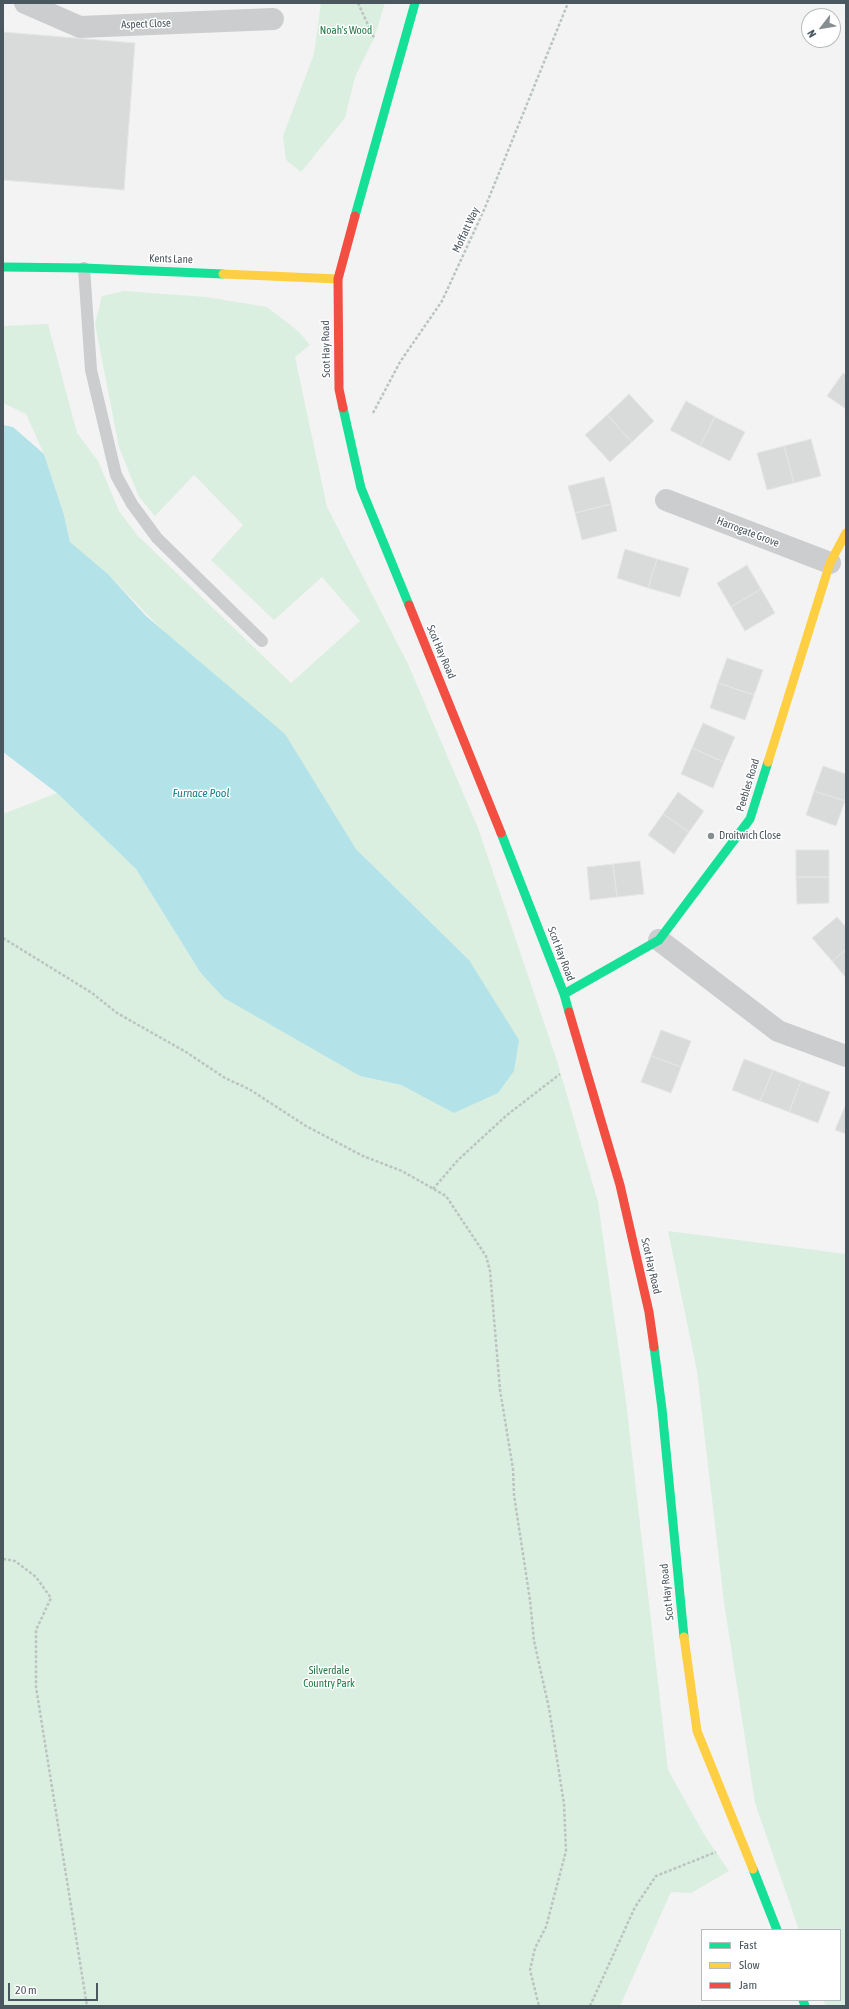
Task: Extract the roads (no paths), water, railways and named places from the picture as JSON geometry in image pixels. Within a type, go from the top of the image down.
[{"type":"street","name":"Aspect Close","points":[[25,3],[80,27],[273,19]]},
{"type":"street","name":"Scot Hay Road","points":[[415,3],[338,278],[339,389],[361,488],[462,734],[564,994],[620,1185],[649,1312],[662,1409],[681,1613],[697,1731],[778,1929]]},
{"type":"street","name":"Kents Lane","points":[[3,266],[338,278]]},
{"type":"street","name":"Harrogate Grove","points":[[666,500],[830,563]]},
{"type":"street","name":"Peebles Road","points":[[564,994],[659,940],[750,819],[830,563],[846,533]]},
{"type":"street","points":[[659,940],[778,1031],[846,1056]]},
{"type":"lane","points":[[84,268],[91,370],[116,475],[132,504],[157,538],[262,641]]},
{"type":"water","name":"Furnace Pool","points":[[3,425],[13,427],[44,454],[64,515],[70,542],[108,574],[146,616],[285,734],[356,849],[469,960],[519,1040],[514,1071],[498,1093],[454,1113],[401,1085],[360,1076],[224,998],[200,972],[136,869],[57,793],[3,752]]},
{"type":"place","name":"Droitwich Close","points":[[711,836]]},
{"type":"park label","name":"Noah's Wood","points":[[346,31]]},
{"type":"park label","name":"Silverdale Country Park","points":[[329,1677]]}]
